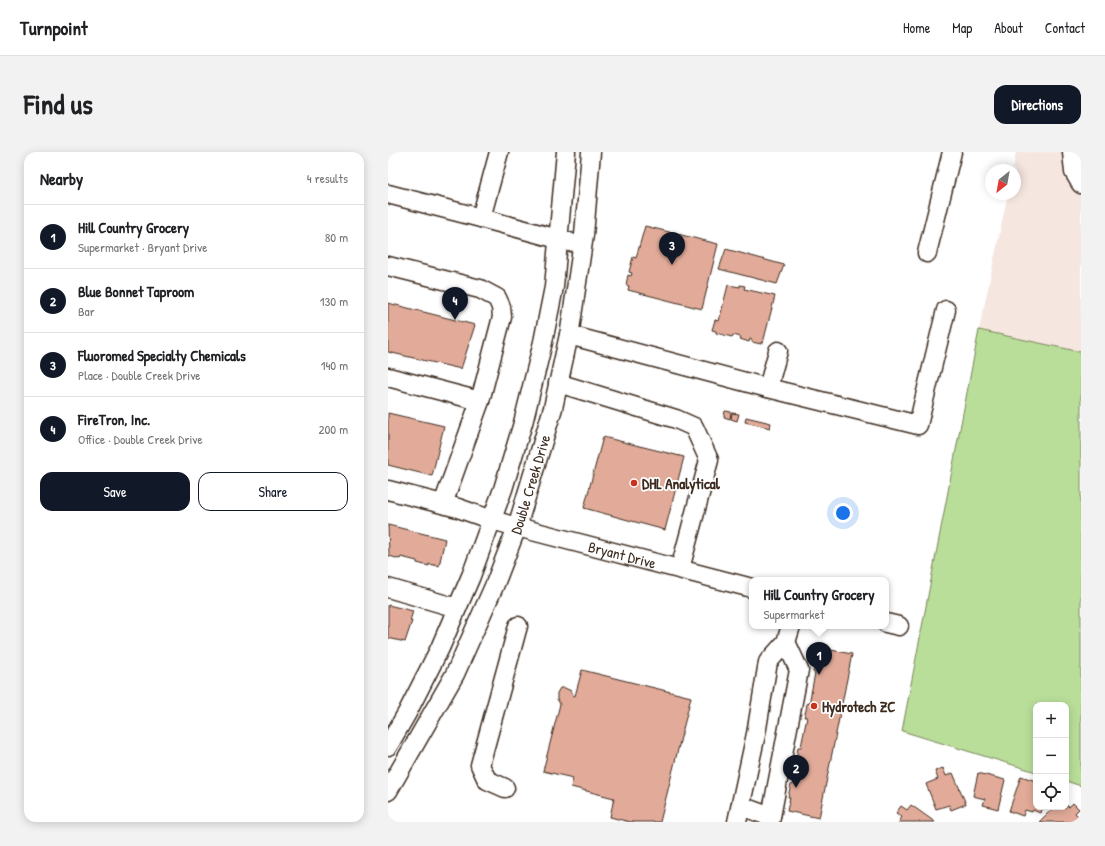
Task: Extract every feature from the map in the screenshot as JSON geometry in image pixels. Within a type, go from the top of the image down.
[{"type":"street","points":[[481,218],[499,152]]},
{"type":"street","name":"Double Creek Drive","points":[[388,746],[395,722],[408,713],[440,648],[471,576],[503,489],[543,342],[554,287],[566,152]]},
{"type":"street","name":"Double Creek Drive","points":[[388,791],[455,674],[495,584],[517,527],[553,408],[569,335],[583,245],[591,152]]},
{"type":"street","points":[[927,253],[952,152]]},
{"type":"street","points":[[1072,152],[1074,172],[1081,184]]},
{"type":"street","points":[[388,194],[583,245]]},
{"type":"street","points":[[388,266],[480,290],[497,298],[501,307],[502,317],[480,401],[443,504]]},
{"type":"street","points":[[569,335],[768,388],[918,425],[946,310]]},
{"type":"street","points":[[768,388],[778,351]]},
{"type":"street","points":[[388,377],[480,401]]},
{"type":"street","points":[[558,383],[676,419],[694,427],[709,460],[680,569]]},
{"type":"street","name":"Bryant Drive","points":[[388,490],[458,508],[517,527],[749,587]]},
{"type":"street","points":[[388,588],[457,608]]},
{"type":"street","points":[[506,788],[487,780],[480,765],[518,626]]},
{"type":"street","points":[[789,634],[799,670],[770,819],[739,814],[756,734],[768,662],[789,634]]},
{"type":"shaded area","points":[[1016,152],[1081,152],[1081,352],[979,330],[1007,200],[1021,200],[1021,164],[1014,164]]},
{"type":"green space","points":[[979,330],[1081,352],[1081,786],[1069,782],[1069,702],[1033,702],[1033,771],[902,731]]},
{"type":"building","points":[[645,226],[718,244],[702,309],[628,290],[629,286],[626,285],[628,275],[631,276],[632,273],[629,272],[633,257],[636,258]]},
{"type":"building","points":[[726,249],[784,265],[777,284],[719,269]]},
{"type":"building","points":[[728,285],[740,287],[740,285],[745,286],[744,289],[775,296],[763,343],[752,342],[750,339],[749,342],[740,339],[741,337],[733,335],[732,337],[716,333],[716,331],[712,330],[715,320],[719,321]]},
{"type":"building","points":[[388,303],[475,325],[461,369],[388,352]]},
{"type":"building","points":[[725,411],[731,412],[730,419],[724,417]]},
{"type":"building","points":[[388,413],[444,426],[432,476],[388,465]]},
{"type":"building","points":[[732,413],[739,414],[737,421],[731,419]]},
{"type":"building","points":[[746,417],[771,423],[770,428],[745,422]]},
{"type":"building","name":"DHL Analytical","points":[[603,437],[684,457],[665,530],[584,508]]},
{"type":"building","points":[[388,525],[445,539],[439,566],[429,564],[429,566],[401,557],[400,559],[389,556]]},
{"type":"building","points":[[388,605],[413,611],[410,621],[412,621],[405,642],[388,638]]},
{"type":"building","points":[[820,648],[852,654],[819,818],[787,811],[790,797],[788,797],[791,784],[793,785],[798,760],[796,760],[798,747],[801,747],[807,717],[804,717],[807,703],[809,704],[815,673],[813,672],[816,659],[818,660]]},
{"type":"building","points":[[582,670],[691,697],[660,822],[630,822],[610,817],[614,798],[571,787],[573,778],[543,771],[560,704],[557,699],[557,693],[560,688],[565,688],[571,691],[575,696]]},
{"type":"building","points":[[943,768],[946,776],[953,773],[966,804],[951,810],[949,805],[936,809],[926,784],[938,779],[935,771]]},
{"type":"building","points":[[978,773],[1005,780],[998,809],[983,805],[985,799],[973,796]]},
{"type":"building","points":[[1021,776],[1033,780],[1032,812],[1025,810],[1023,816],[1009,811]]},
{"type":"building","points":[[1073,803],[1079,809],[1075,813],[1081,819],[1079,822],[1039,822],[1051,810],[1069,810],[1069,807]]},
{"type":"building","points":[[911,805],[935,822],[899,822],[902,817],[896,813],[901,806],[907,810]]},
{"type":"building","points":[[1033,810],[1041,810],[1040,813]]},
{"type":"place","name":"Fluoromed Specialty Chemicals","points":[[672,265]]},
{"type":"place","name":"FireTron, Inc.","points":[[455,320]]},
{"type":"place","name":"DHL Analytical","points":[[634,483]]},
{"type":"place","name":"Hill Country Grocery","points":[[819,675]]},
{"type":"place","name":"Hydrotech ZC","points":[[814,706]]},
{"type":"place","name":"Blue Bonnet Taproom","points":[[796,788]]}]
